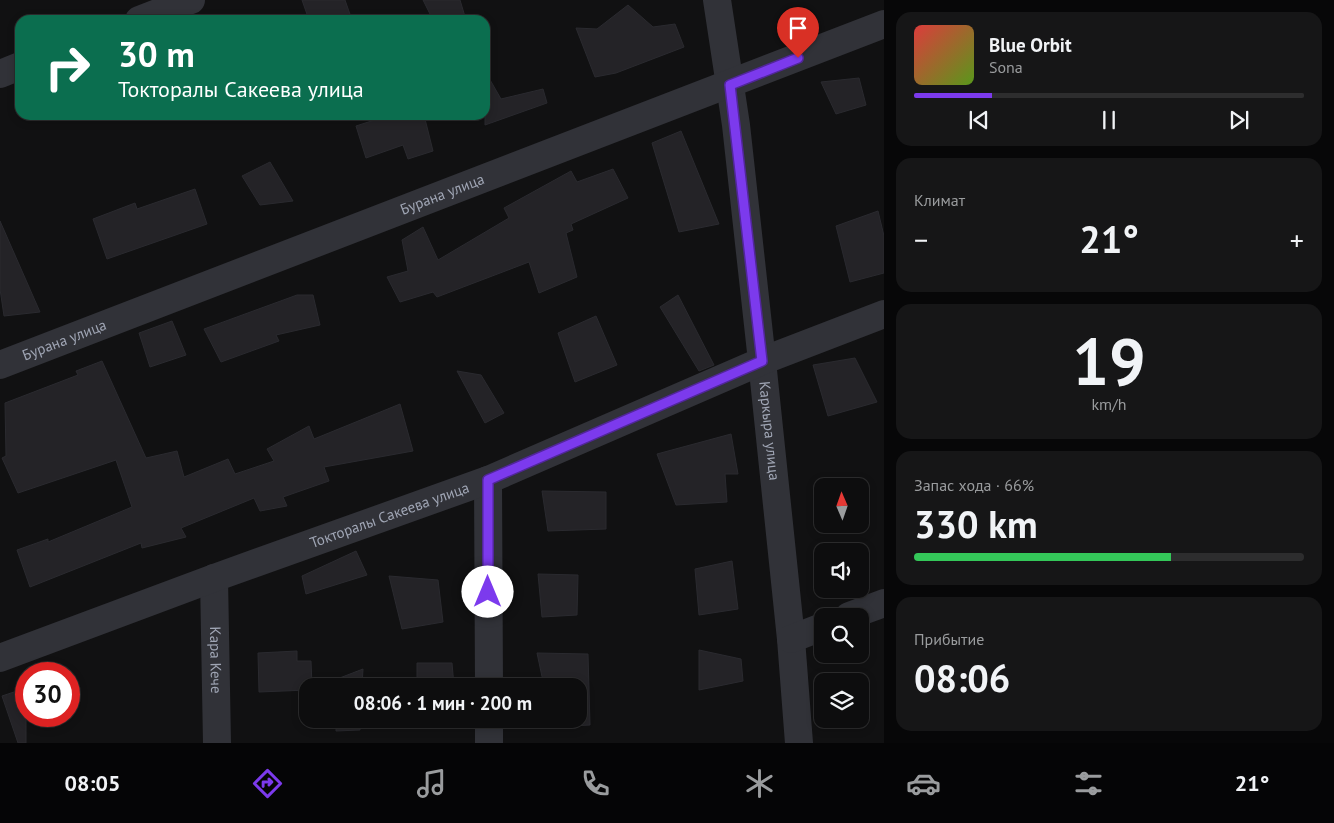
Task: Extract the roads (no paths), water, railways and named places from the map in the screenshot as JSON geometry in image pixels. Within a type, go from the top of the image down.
[{"type":"street","points":[[152,15],[192,0]]},
{"type":"street","name":"Каркыра улица","points":[[717,0],[730,85],[762,361],[791,639],[799,743]]},
{"type":"street","name":"Бурана улица","points":[[0,365],[884,24]]},
{"type":"street","points":[[0,74],[15,68]]},
{"type":"street","name":"Токторалы Сакеева улица","points":[[0,658],[214,578],[488,480],[762,361],[884,314]]},
{"type":"street","points":[[488,480],[489,678]]},
{"type":"street","name":"Кара Кече","points":[[214,578],[217,743]]},
{"type":"street","points":[[869,608],[884,602]]},
{"type":"street","points":[[791,639],[814,630]]},
{"type":"street","points":[[489,728],[489,743]]}]
